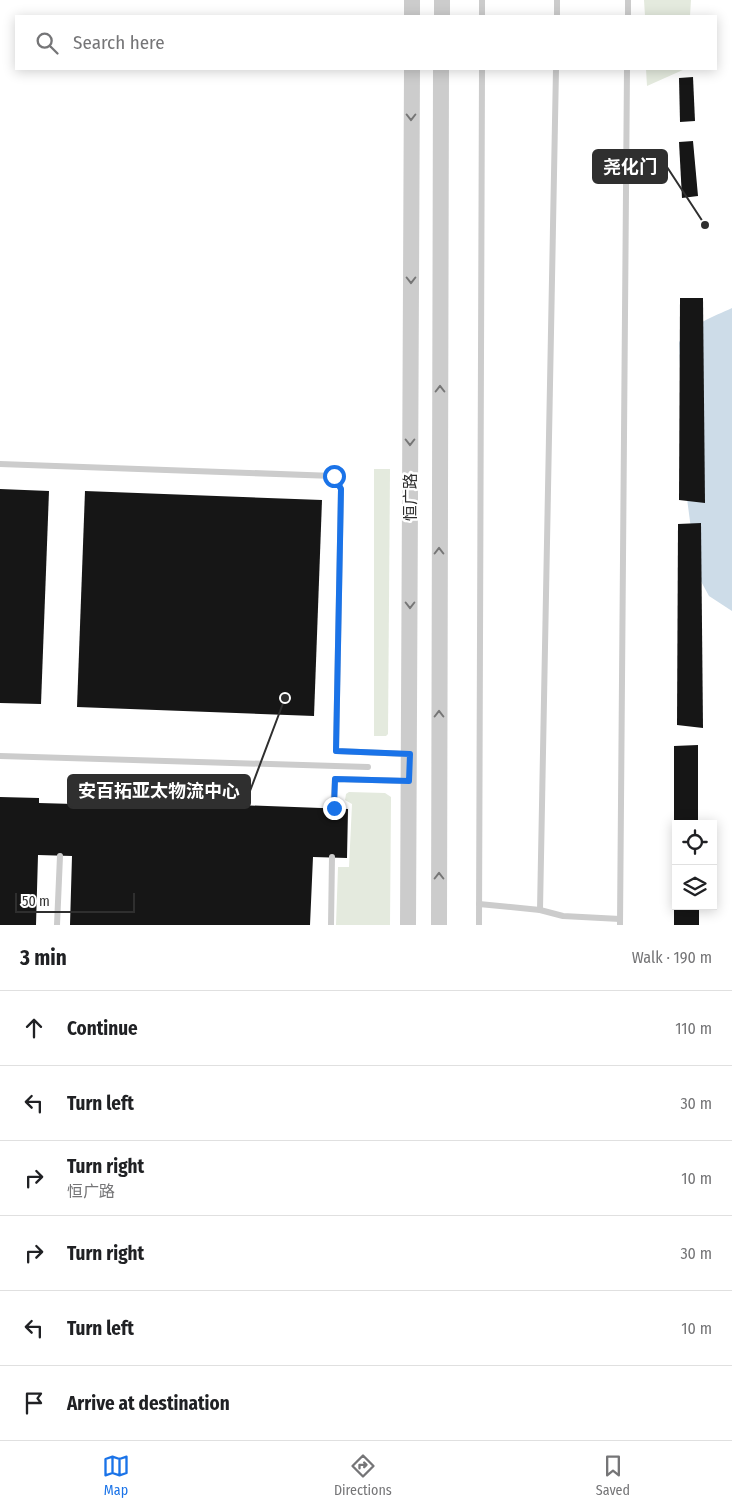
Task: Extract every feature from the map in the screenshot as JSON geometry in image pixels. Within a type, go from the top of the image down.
[{"type":"street","points":[[412,0],[412,15]]},
{"type":"street","points":[[442,0],[442,15]]},
{"type":"street","name":"恒广路","points":[[408,925],[412,70]]},
{"type":"street","name":"恒广路","points":[[439,925],[442,70]]},
{"type":"lane","points":[[482,0],[482,15]]},
{"type":"lane","points":[[557,0],[557,15]]},
{"type":"lane","points":[[628,0],[628,15]]},
{"type":"lane","points":[[479,925],[482,70]]},
{"type":"lane","points":[[540,910],[556,70]]},
{"type":"lane","points":[[479,904],[540,910],[563,916],[620,922],[628,70]]},
{"type":"lane","points":[[0,464],[334,476],[341,489],[336,751],[410,754]]},
{"type":"lane","points":[[0,756],[368,767]]},
{"type":"lane","points":[[334,808],[335,779],[409,781]]},
{"type":"lane","points":[[57,925],[60,856]]},
{"type":"lane","points":[[331,925],[332,857]]},
{"type":"shaded area","points":[[644,0],[691,0],[690,15],[645,15]]},
{"type":"shaded area","points":[[646,70],[683,70],[647,86]]},
{"type":"shaded area","points":[[374,469],[390,469],[388,734],[386,736],[374,736]]},
{"type":"shaded area","points":[[349,792],[385,793],[391,797],[390,925],[336,925],[338,867],[349,867],[352,804],[345,800],[346,794]]},
{"type":"water","points":[[732,308],[732,611],[709,596],[697,574],[684,476],[679,342],[696,326]]},
{"type":"building","points":[[693,77],[695,121],[680,122],[679,78]]},
{"type":"building","points":[[693,141],[698,196],[682,198],[679,142]]},
{"type":"building","points":[[680,298],[703,298],[705,503],[679,500]]},
{"type":"building","points":[[0,489],[49,491],[41,704],[0,703]]},
{"type":"building","points":[[85,491],[322,500],[314,716],[77,707]]},
{"type":"building","points":[[701,523],[703,728],[677,725],[678,524]]},
{"type":"building","points":[[698,745],[698,820],[674,820],[674,746]]},
{"type":"building","points":[[0,797],[39,798],[39,803],[74,804],[74,799],[348,809],[347,858],[313,857],[310,925],[70,925],[72,856],[38,855],[36,925],[0,925]]},
{"type":"building","points":[[674,910],[699,910],[699,925],[674,925]]},
{"type":"place","name":"尧化门","points":[[705,225]]},
{"type":"place","name":"安百拓亚太物流中心","points":[[285,698]]},
{"type":"route","points":[[334,476],[341,489],[336,751],[410,754],[409,781],[335,779],[334,808]]}]
